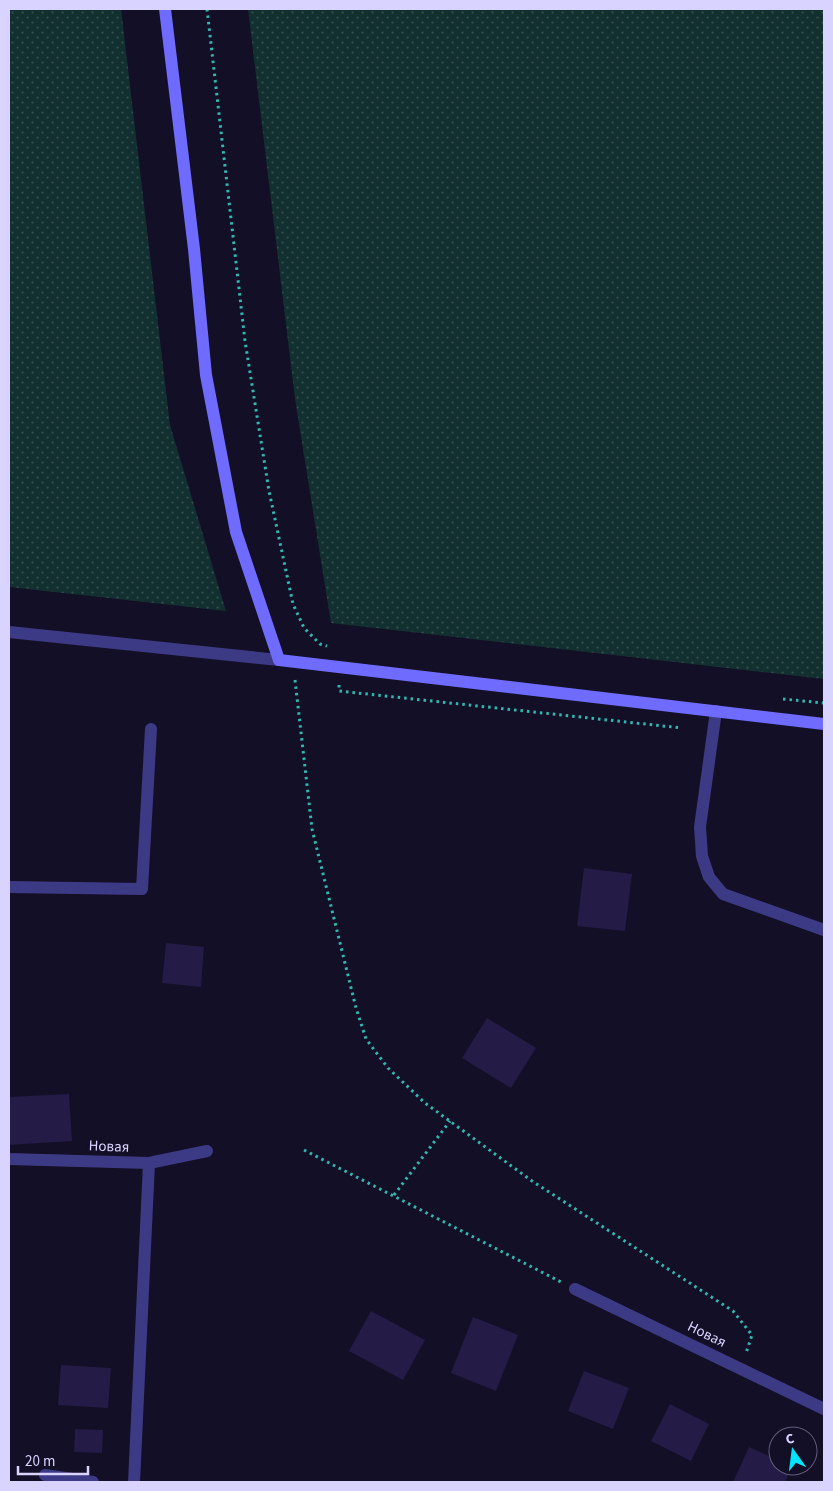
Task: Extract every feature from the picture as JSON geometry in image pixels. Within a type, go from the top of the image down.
[{"type":"street","points":[[166,9],[194,249],[206,375],[236,532],[279,660]]},
{"type":"street","points":[[9,632],[279,660],[824,724]]},
{"type":"street","points":[[716,712],[700,827],[702,856],[709,877],[723,894],[824,930]]},
{"type":"street","points":[[9,887],[142,889],[151,729]]},
{"type":"street","name":"Новая","points":[[9,1159],[149,1163],[207,1151]]},
{"type":"street","points":[[134,1482],[149,1163]]},
{"type":"street","name":"Новая","points":[[575,1289],[824,1409]]},
{"type":"street","points":[[45,1476],[93,1482]]},
{"type":"path","points":[[207,9],[245,341],[269,491],[293,604],[304,628],[320,644],[329,647]]},
{"type":"path","points":[[293,662],[312,829],[356,1008],[366,1039],[388,1068],[425,1103],[532,1181],[734,1311],[752,1335],[741,1368]]},
{"type":"path","points":[[775,698],[824,704]]},
{"type":"path","points":[[394,1195],[450,1121]]},
{"type":"path","points":[[304,1150],[575,1289]]},
{"type":"green space","points":[[9,9],[121,9],[170,425],[226,611],[9,587]]},
{"type":"green space","points":[[248,9],[824,9],[824,679],[331,623],[295,399]]},
{"type":"building","points":[[584,868],[632,874],[625,931],[577,926]]},
{"type":"building","points":[[166,943],[204,947],[201,987],[162,983]]},
{"type":"building","points":[[487,1018],[536,1048],[511,1088],[462,1058]]},
{"type":"building","points":[[69,1094],[72,1141],[9,1145],[9,1097]]},
{"type":"building","points":[[371,1311],[425,1340],[403,1380],[349,1351]]},
{"type":"building","points":[[473,1317],[518,1335],[496,1391],[451,1373]]},
{"type":"building","points":[[61,1365],[111,1368],[108,1408],[58,1405]]},
{"type":"building","points":[[584,1371],[629,1388],[613,1429],[568,1411]]},
{"type":"building","points":[[670,1404],[709,1424],[691,1461],[651,1441]]},
{"type":"building","points":[[75,1429],[103,1430],[102,1453],[74,1452]]},
{"type":"building","points":[[749,1447],[768,1456],[768,1476],[788,1476],[785,1482],[733,1482]]}]
